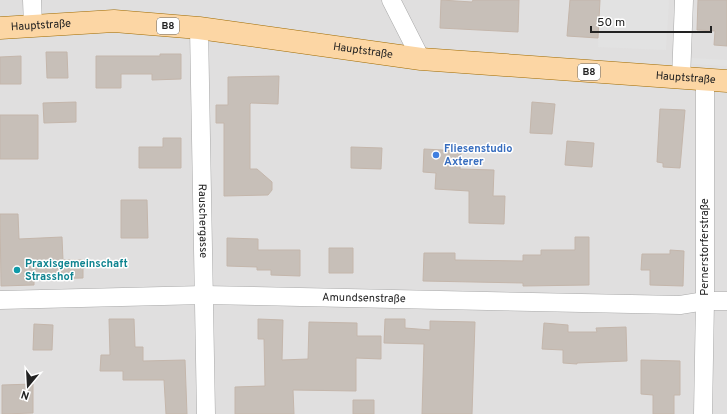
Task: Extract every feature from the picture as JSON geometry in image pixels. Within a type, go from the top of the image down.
[{"type":"main road","name":"Hauptstraße","points":[[0,28],[114,21],[199,28],[421,60],[727,81]]},
{"type":"street","points":[[32,0],[33,26]]},
{"type":"street","points":[[391,0],[421,60]]},
{"type":"street","points":[[681,79],[684,0]]},
{"type":"street","name":"Rauschergasse","points":[[199,28],[206,414]]},
{"type":"street","name":"Pernerstorferstraße","points":[[703,414],[706,301],[705,80]]},
{"type":"street","name":"Amundsenstraße","points":[[0,300],[204,295],[680,305],[706,301],[727,301]]},
{"type":"shaded area","points":[[0,0],[727,0],[727,414],[0,414]]},
{"type":"shaded area","points":[[600,0],[669,0],[666,50],[598,47]]},
{"type":"shaded area","points":[[691,58],[727,60],[727,66],[691,64]]},
{"type":"building","points":[[441,0],[472,2],[473,0],[519,0],[518,32],[440,28]]},
{"type":"building","points":[[570,0],[600,0],[598,38],[567,36]]},
{"type":"building","points":[[698,0],[727,0],[727,46],[714,45],[715,31],[697,30]]},
{"type":"building","points":[[46,52],[67,52],[68,78],[47,78]]},
{"type":"building","points":[[160,54],[181,54],[181,79],[152,80],[152,74],[121,74],[121,88],[96,88],[96,56],[160,56]]},
{"type":"building","points":[[21,56],[21,84],[0,84],[0,57]]},
{"type":"building","points":[[279,76],[278,104],[250,104],[250,169],[257,169],[272,182],[272,190],[268,195],[224,196],[224,123],[216,123],[216,105],[228,105],[228,77]]},
{"type":"building","points":[[76,102],[76,122],[44,123],[43,103]]},
{"type":"building","points":[[532,102],[555,104],[552,134],[530,133]]},
{"type":"building","points":[[660,109],[685,110],[680,168],[663,167],[663,163],[657,162]]},
{"type":"building","points":[[0,115],[38,115],[38,159],[0,159]]},
{"type":"building","points":[[163,138],[181,138],[181,168],[139,168],[139,147],[163,147]]},
{"type":"building","points":[[567,141],[594,143],[592,167],[565,165]]},
{"type":"building","points":[[351,147],[382,148],[381,169],[351,168]]},
{"type":"building","points":[[424,149],[461,151],[460,169],[494,170],[493,196],[505,196],[504,224],[469,223],[469,191],[435,189],[436,173],[423,172]]},
{"type":"building","points":[[121,200],[147,200],[148,238],[121,238]]},
{"type":"building","points":[[0,214],[18,214],[19,239],[62,237],[63,260],[83,260],[83,278],[34,279],[34,285],[1,286]]},
{"type":"building","points":[[575,237],[589,237],[589,285],[523,286],[523,283],[423,281],[424,253],[455,253],[455,260],[523,261],[523,255],[541,255],[541,250],[575,250]]},
{"type":"building","points":[[227,238],[258,239],[258,250],[300,250],[300,276],[271,275],[271,270],[257,270],[257,267],[227,266]]},
{"type":"building","points":[[329,248],[353,248],[353,273],[329,273]]},
{"type":"building","points":[[670,250],[684,251],[683,286],[650,285],[650,270],[641,270],[642,254],[670,254]]},
{"type":"building","points":[[109,319],[134,319],[135,347],[143,347],[143,361],[185,360],[187,414],[166,414],[164,380],[123,380],[123,371],[100,371],[101,355],[110,355]]},
{"type":"building","points":[[258,319],[283,320],[282,360],[308,359],[309,322],[357,323],[357,336],[381,336],[381,359],[356,358],[356,391],[293,390],[294,414],[235,414],[235,387],[265,386],[264,339],[258,339]]},
{"type":"building","points":[[385,319],[405,319],[405,328],[430,330],[430,321],[475,322],[472,414],[422,414],[424,344],[384,343]]},
{"type":"building","points":[[544,323],[568,325],[568,332],[597,332],[596,328],[626,327],[627,361],[577,364],[563,363],[563,350],[542,349]]},
{"type":"building","points":[[34,324],[53,325],[52,350],[33,350]]},
{"type":"building","points":[[641,360],[680,361],[680,395],[674,395],[674,414],[653,414],[653,395],[641,394]]},
{"type":"building","points":[[33,384],[33,413],[2,414],[2,385]]},
{"type":"building","points":[[353,400],[374,400],[374,414],[353,414]]},
{"type":"place","name":"Fliesenstudio Axterer","points":[[436,155]]},
{"type":"place","name":"Praxisgemeinschaft Strasshof","points":[[17,270]]}]
